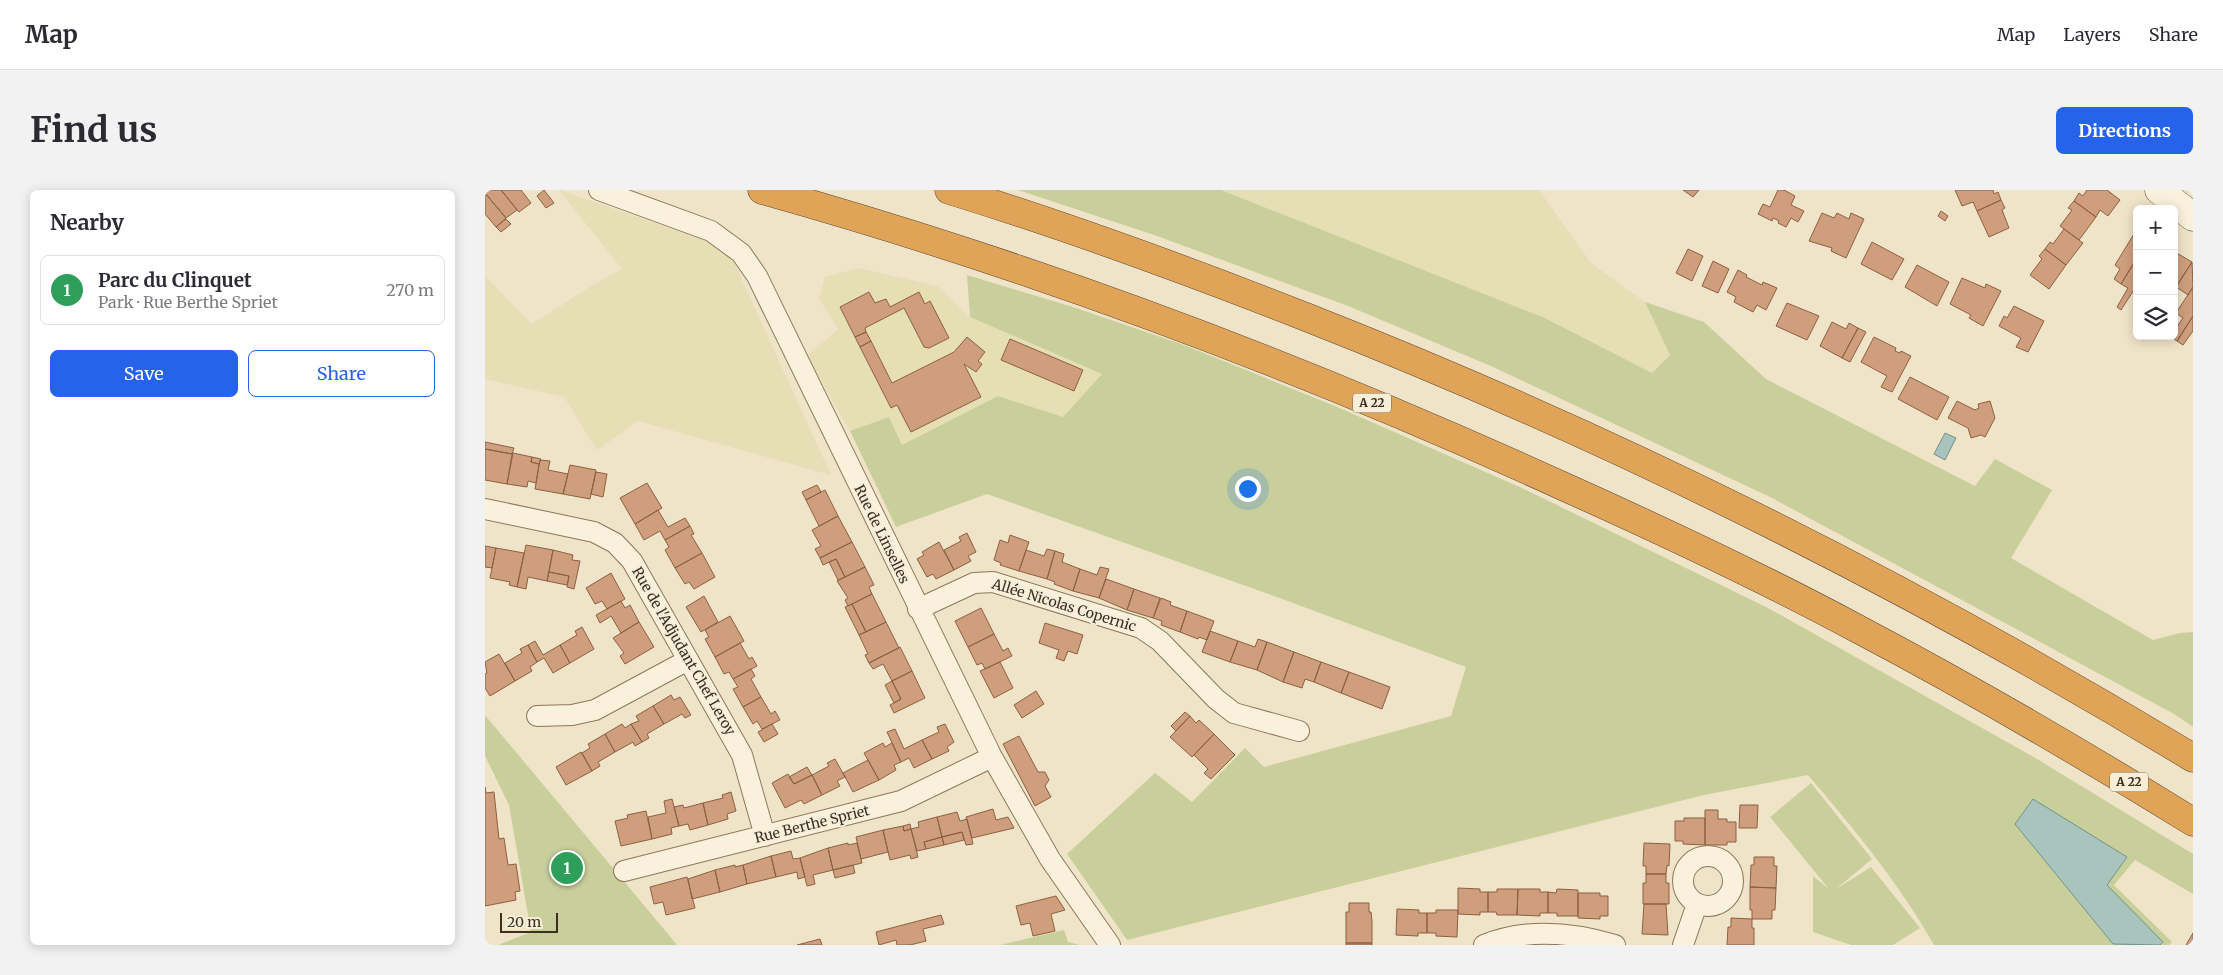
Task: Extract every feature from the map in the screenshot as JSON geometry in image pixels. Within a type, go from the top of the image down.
[{"type":"highway","name":"A 22","points":[[762,190],[958,250],[1090,295],[1252,354],[1497,456],[1727,562],[1857,628],[2064,743],[2193,822]]},
{"type":"highway","points":[[949,190],[1086,235],[1227,286],[1396,353],[1649,464],[1780,527],[2033,664],[2193,758]]},
{"type":"main road","points":[[2159,190],[2193,217]]},
{"type":"street","name":"Rue de Linselles","points":[[599,190],[699,225],[723,238],[741,253],[766,292],[918,609],[992,757],[1049,859],[1110,945]]},
{"type":"street","name":"Rue de l'Adjudant Chef Leroy","points":[[485,509],[584,529],[604,536],[615,543],[632,560],[742,755],[765,836]]},
{"type":"street","name":"Allée Nicolas Copernic","points":[[918,609],[974,583],[993,582],[1131,624],[1160,641],[1217,699],[1234,713],[1299,731]]},
{"type":"street","points":[[537,716],[572,716],[595,710],[688,660]]},
{"type":"street","name":"Rue Berthe Spriet","points":[[624,871],[901,801],[992,757]]},
{"type":"street","points":[[1683,945],[1697,904]]},
{"type":"street","points":[[1484,945],[1509,936],[1539,933],[1575,936],[1615,945]]},
{"type":"shaded area","points":[[559,190],[702,239],[732,258],[831,475],[638,421],[597,450],[564,397],[485,379],[485,276],[532,324],[622,269]]},
{"type":"shaded area","points":[[1221,190],[1539,190],[1591,263],[1645,302],[1670,355],[1652,373],[1545,318]]},
{"type":"shaded area","points":[[858,268],[937,286],[970,317],[1102,374],[1063,417],[998,396],[902,445],[889,417],[850,431],[807,356],[838,329],[819,299],[825,277]]},
{"type":"green space","points":[[1018,190],[1221,190],[1545,318],[1652,373],[1670,355],[1645,302],[1704,322],[1766,379],[1975,486],[1995,459],[2052,490],[2011,558],[2153,640],[2180,633],[2193,632],[2193,727],[2174,714],[1770,497],[1493,367],[1348,306],[1154,235]]},
{"type":"green space","points":[[967,275],[1076,308],[1184,345],[1335,406],[1522,488],[1768,608],[2032,756],[2193,854],[2193,894],[2135,860],[2114,885],[2172,942],[2169,945],[1934,945],[1891,878],[1808,775],[1704,795],[1127,940],[1067,854],[1155,773],[1192,802],[1245,748],[1264,767],[1451,716],[1466,667],[1274,596],[987,494],[896,527],[850,431],[889,417],[902,445],[998,396],[1063,417],[1102,374],[970,317]]},
{"type":"green space","points":[[485,715],[677,945],[498,945],[531,932],[509,805],[485,756]]},
{"type":"green space","points":[[1811,783],[1872,859],[1836,889],[1871,867],[1920,928],[1893,945],[1851,945],[1813,932],[1813,876],[1829,889],[1770,817]]},
{"type":"green space","points":[[1064,930],[1068,942],[1080,945],[1000,945]]},
{"type":"water","points":[[1945,433],[1956,438],[1945,460],[1934,454]]},
{"type":"water","points":[[2033,799],[2127,857],[2107,885],[2163,942],[2160,945],[2113,944],[2015,824]]},
{"type":"building","points":[[485,190],[501,190],[517,210],[506,218],[485,193]]},
{"type":"building","points":[[501,190],[521,190],[531,203],[519,212]]},
{"type":"building","points":[[544,190],[554,203],[546,208],[537,196]]},
{"type":"building","points":[[1683,190],[1699,190],[1693,197]]},
{"type":"building","points":[[1778,190],[1784,190],[1795,196],[1791,205],[1804,211],[1798,222],[1791,218],[1786,227],[1773,218],[1772,221],[1758,214],[1763,204],[1770,207]]},
{"type":"building","points":[[1955,190],[1993,190],[1994,194],[1998,192],[2001,200],[1977,211],[1973,202],[1962,206]]},
{"type":"building","points":[[2087,190],[2107,190],[2120,200],[2108,216],[2100,210],[2096,217],[2074,201],[2079,193],[2083,196]]},
{"type":"building","points":[[485,193],[506,218],[496,227],[485,214]]},
{"type":"building","points":[[2001,200],[2005,208],[2002,210],[2009,228],[1989,237],[1977,211]]},
{"type":"building","points":[[2074,201],[2096,217],[2079,240],[2060,226],[2072,210],[2068,208]]},
{"type":"building","points":[[1941,211],[1948,216],[1945,221],[1938,216]]},
{"type":"building","points":[[1822,213],[1834,218],[1837,213],[1849,219],[1851,213],[1864,219],[1846,258],[1831,251],[1832,248],[1809,241]]},
{"type":"building","points":[[506,219],[511,224],[501,232],[496,227]]},
{"type":"building","points":[[2064,229],[2083,243],[2066,265],[2045,249],[2050,242],[2053,244]]},
{"type":"building","points":[[2133,236],[2133,264],[2121,284],[2114,279],[2120,269],[2115,265]]},
{"type":"building","points":[[1872,242],[1904,259],[1892,280],[1861,264]]},
{"type":"building","points":[[1688,249],[1703,256],[1692,281],[1676,273]]},
{"type":"building","points":[[2045,249],[2066,265],[2049,289],[2030,275],[2042,259],[2039,256]]},
{"type":"building","points":[[2178,254],[2192,262],[2178,284]]},
{"type":"building","points":[[1713,261],[1729,269],[1718,293],[1702,286]]},
{"type":"building","points":[[2192,262],[2193,287],[2188,295],[2178,288],[2178,284]]},
{"type":"building","points":[[2133,264],[2133,291],[2121,310],[2117,307],[2128,288],[2121,284]]},
{"type":"building","points":[[1917,265],[1949,282],[1937,306],[1905,287]]},
{"type":"building","points":[[1738,270],[1747,275],[1746,277],[1762,285],[1763,282],[1777,288],[1766,310],[1757,305],[1753,312],[1734,302],[1736,297],[1727,292]]},
{"type":"building","points":[[1962,278],[1985,288],[1986,284],[2001,291],[1983,326],[1969,318],[1971,315],[1950,304]]},
{"type":"building","points":[[2193,287],[2193,316],[2178,339],[2178,325],[2183,318],[2178,314],[2178,310]]},
{"type":"building","points":[[869,292],[875,303],[886,299],[890,307],[919,292],[925,304],[930,301],[949,338],[929,348],[924,347],[904,308],[865,328],[866,332],[855,337],[840,307]]},
{"type":"building","points":[[1787,303],[1819,316],[1807,340],[1776,326]]},
{"type":"building","points":[[2014,306],[2044,321],[2028,352],[2016,347],[2021,338],[1999,326],[2004,316],[2007,318]]},
{"type":"building","points":[[2193,316],[2193,331],[2183,345],[2177,341]]},
{"type":"building","points":[[1832,322],[1846,329],[1849,323],[1858,328],[1842,358],[1820,346]]},
{"type":"building","points":[[1858,328],[1866,332],[1850,362],[1842,358]]},
{"type":"building","points":[[866,332],[871,341],[860,347],[855,337]]},
{"type":"building","points":[[967,337],[985,352],[978,361],[982,364],[976,372],[964,364],[981,397],[911,432],[897,405],[891,408],[860,347],[871,341],[892,383],[954,352]]},
{"type":"building","points":[[1874,337],[1896,348],[1895,351],[1900,353],[1901,351],[1911,356],[1892,392],[1881,387],[1887,376],[1861,362]]},
{"type":"building","points":[[1010,339],[1083,370],[1074,391],[1001,360]]},
{"type":"building","points":[[1910,377],[1949,397],[1937,420],[1898,399]]},
{"type":"building","points":[[1957,401],[1975,410],[1979,408],[1978,404],[1990,401],[1995,418],[1985,437],[1981,435],[1971,438],[1968,428],[1948,418]]},
{"type":"building","points":[[485,442],[514,448],[512,454],[485,449]]},
{"type":"building","points":[[485,449],[512,454],[507,484],[485,480]]},
{"type":"building","points":[[513,453],[532,457],[531,462],[539,464],[536,483],[528,481],[527,487],[507,484]]},
{"type":"building","points":[[532,457],[541,459],[539,464],[531,462]]},
{"type":"building","points":[[540,460],[550,461],[548,470],[568,474],[563,494],[535,489]]},
{"type":"building","points":[[570,465],[596,470],[590,499],[563,494]]},
{"type":"building","points":[[596,472],[607,474],[603,497],[591,494]]},
{"type":"building","points":[[647,483],[662,508],[635,524],[620,498]]},
{"type":"building","points":[[817,485],[821,492],[806,500],[802,492]]},
{"type":"building","points":[[825,490],[838,516],[819,526],[806,500]]},
{"type":"building","points":[[658,510],[668,527],[685,518],[690,526],[665,540],[660,531],[644,540],[635,524]]},
{"type":"building","points":[[838,516],[852,542],[820,558],[815,549],[821,546],[812,530]]},
{"type":"building","points":[[690,526],[694,534],[691,535],[702,553],[675,568],[665,550],[669,547],[665,540]]},
{"type":"building","points":[[967,533],[976,552],[968,556],[971,561],[954,570],[944,550],[961,541],[959,537]]},
{"type":"building","points":[[1010,535],[1029,542],[1019,571],[1000,565],[1001,563],[994,560],[1000,540],[1008,543]]},
{"type":"building","points":[[852,542],[865,567],[845,577],[836,559],[823,565],[820,558]]},
{"type":"building","points":[[939,542],[954,570],[936,579],[933,574],[927,577],[917,559],[924,555],[922,552]]},
{"type":"building","points":[[526,545],[553,550],[547,581],[528,577],[526,589],[517,587]]},
{"type":"building","points":[[485,546],[496,548],[492,568],[485,567]]},
{"type":"building","points":[[496,548],[524,553],[517,587],[509,585],[510,582],[490,578]]},
{"type":"building","points":[[1047,549],[1055,551],[1047,579],[1019,571],[1026,550],[1044,556]]},
{"type":"building","points":[[553,550],[573,555],[572,560],[580,561],[574,589],[567,587],[569,576],[549,572]]},
{"type":"building","points":[[1055,551],[1064,554],[1062,562],[1080,569],[1073,591],[1054,584],[1055,582],[1047,579]]},
{"type":"building","points":[[702,553],[715,577],[694,589],[689,582],[685,584],[675,568]]},
{"type":"building","points":[[836,559],[845,577],[838,580],[829,562]]},
{"type":"building","points":[[865,567],[874,585],[869,587],[872,594],[848,606],[845,600],[848,598],[837,581]]},
{"type":"building","points":[[1100,567],[1109,569],[1099,598],[1073,591],[1080,569],[1097,575]]},
{"type":"building","points":[[549,572],[569,576],[567,585],[547,581]]},
{"type":"building","points":[[611,573],[625,599],[607,609],[602,601],[595,604],[586,588]]},
{"type":"building","points":[[1106,579],[1134,589],[1127,610],[1099,598]]},
{"type":"building","points":[[1134,589],[1160,598],[1153,618],[1127,610]]},
{"type":"building","points":[[872,594],[886,622],[866,632],[852,604]]},
{"type":"building","points":[[704,596],[718,622],[701,632],[686,607]]},
{"type":"building","points":[[1161,598],[1171,602],[1170,605],[1187,611],[1180,632],[1161,625],[1162,621],[1153,618]]},
{"type":"building","points":[[621,601],[625,608],[630,605],[639,622],[621,633],[611,616],[600,623],[596,615]]},
{"type":"building","points":[[852,604],[866,632],[859,635],[845,607]]},
{"type":"building","points":[[981,608],[994,634],[968,647],[955,621]]},
{"type":"building","points":[[1187,611],[1214,621],[1207,640],[1199,637],[1198,639],[1180,632]]},
{"type":"building","points":[[730,616],[744,641],[715,657],[705,639],[709,637],[705,630]]},
{"type":"building","points":[[639,622],[654,647],[625,664],[620,656],[624,653],[613,638]]},
{"type":"building","points":[[886,622],[899,648],[869,663],[865,655],[868,654],[859,635]]},
{"type":"building","points":[[1045,623],[1083,635],[1077,654],[1068,651],[1064,661],[1056,658],[1059,650],[1039,643]]},
{"type":"building","points":[[582,627],[594,649],[570,663],[560,645],[577,635],[575,631]]},
{"type":"building","points":[[1210,631],[1238,641],[1230,662],[1202,652]]},
{"type":"building","points":[[994,634],[1003,651],[1008,648],[1012,656],[985,669],[982,663],[977,665],[968,647]]},
{"type":"building","points":[[1258,639],[1267,642],[1257,670],[1230,662],[1238,641],[1255,647]]},
{"type":"building","points":[[535,641],[543,655],[560,645],[570,663],[553,673],[544,658],[537,662],[528,645]]},
{"type":"building","points":[[1267,642],[1294,652],[1283,682],[1257,670]]},
{"type":"building","points":[[740,643],[749,659],[752,657],[757,666],[733,679],[729,672],[724,674],[715,657]]},
{"type":"building","points":[[528,645],[537,662],[530,667],[532,671],[515,681],[505,663],[522,653],[520,649]]},
{"type":"building","points":[[900,647],[912,671],[892,681],[883,664],[873,669],[869,663]]},
{"type":"building","points":[[1294,652],[1321,662],[1314,682],[1305,679],[1302,688],[1283,682]]},
{"type":"building","points":[[499,654],[515,681],[490,696],[485,688],[485,674],[487,673],[485,662]]},
{"type":"building","points":[[1000,662],[1013,688],[994,698],[980,671]]},
{"type":"building","points":[[1321,662],[1349,672],[1341,693],[1314,682]]},
{"type":"building","points":[[751,669],[755,676],[751,679],[761,697],[743,707],[733,689],[738,687],[733,679]]},
{"type":"building","points":[[912,671],[925,698],[894,713],[890,705],[901,699],[892,681]]},
{"type":"building","points":[[1349,672],[1390,687],[1382,709],[1341,693]]},
{"type":"building","points":[[892,681],[901,699],[894,703],[885,685]]},
{"type":"building","points":[[1036,691],[1044,704],[1022,718],[1014,705]]},
{"type":"building","points":[[671,695],[674,700],[680,697],[691,715],[685,718],[682,714],[664,724],[653,706]]},
{"type":"building","points":[[761,697],[771,714],[775,711],[780,720],[762,729],[757,721],[753,724],[743,707]]},
{"type":"building","points":[[653,706],[664,724],[647,734],[649,738],[642,742],[631,724],[639,721],[636,716]]},
{"type":"building","points":[[1185,712],[1190,716],[1176,731],[1171,726]]},
{"type":"building","points":[[1190,716],[1196,723],[1199,720],[1214,734],[1192,757],[1170,737]]},
{"type":"building","points":[[622,724],[625,728],[631,724],[642,742],[635,746],[633,742],[615,752],[605,734]]},
{"type":"building","points":[[772,724],[778,734],[764,742],[758,732]]},
{"type":"building","points":[[945,724],[954,742],[947,747],[949,751],[932,759],[922,740],[939,732],[937,727]]},
{"type":"building","points":[[895,729],[904,749],[922,740],[932,759],[914,768],[909,758],[901,762],[887,732]]},
{"type":"building","points":[[605,734],[615,752],[598,762],[600,766],[592,771],[582,753],[590,748],[588,744]]},
{"type":"building","points":[[1214,734],[1235,755],[1211,779],[1204,773],[1208,769],[1194,755]]},
{"type":"building","points":[[1019,736],[1038,772],[1045,772],[1049,780],[1045,786],[1051,797],[1035,806],[1003,744]]},
{"type":"building","points":[[883,743],[885,747],[892,743],[901,762],[894,765],[896,770],[879,780],[864,753]]},
{"type":"building","points":[[581,752],[592,771],[566,785],[556,767]]},
{"type":"building","points":[[835,759],[845,777],[837,781],[840,786],[822,795],[812,775],[829,766],[827,763]]},
{"type":"building","points":[[868,760],[879,780],[853,792],[843,773]]},
{"type":"building","points":[[807,767],[812,775],[794,784],[789,777]]},
{"type":"building","points":[[788,774],[794,784],[812,775],[822,795],[804,804],[801,800],[785,808],[772,783]]},
{"type":"building","points":[[485,787],[486,793],[494,792],[499,839],[504,838],[508,865],[516,864],[520,891],[515,892],[516,900],[485,906]]},
{"type":"building","points":[[731,792],[736,811],[727,814],[728,819],[708,825],[703,803],[723,798],[722,795]]},
{"type":"building","points":[[672,799],[679,826],[671,828],[672,834],[652,839],[648,817],[666,813],[664,801]]},
{"type":"building","points":[[703,803],[708,825],[690,830],[688,824],[679,826],[674,807],[683,805],[684,808]]},
{"type":"building","points":[[1740,805],[1758,805],[1757,828],[1739,828]]},
{"type":"building","points":[[993,809],[996,820],[1008,817],[1014,828],[972,838],[966,817]]},
{"type":"building","points":[[1705,810],[1718,810],[1718,819],[1736,822],[1736,842],[1727,842],[1727,845],[1705,845]]},
{"type":"building","points":[[646,811],[652,839],[621,846],[615,821],[628,818],[627,815]]},
{"type":"building","points":[[957,812],[960,821],[967,819],[973,844],[966,845],[962,832],[942,837],[937,817]]},
{"type":"building","points":[[937,817],[942,837],[924,842],[926,849],[917,851],[911,829],[919,827],[918,822]]},
{"type":"building","points":[[1684,818],[1705,818],[1705,845],[1683,844],[1683,841],[1675,841],[1675,821],[1684,821]]},
{"type":"building","points":[[910,824],[911,829],[904,831],[903,826]]},
{"type":"building","points":[[903,826],[904,831],[911,829],[918,857],[911,859],[910,855],[890,860],[883,830]]},
{"type":"building","points":[[883,830],[888,852],[861,859],[856,837]]},
{"type":"building","points":[[962,832],[964,840],[944,845],[942,837]]},
{"type":"building","points":[[942,837],[944,845],[926,849],[924,842]]},
{"type":"building","points":[[848,843],[848,845],[857,843],[862,863],[833,870],[828,848]]},
{"type":"building","points":[[1644,843],[1670,844],[1669,866],[1667,865],[1666,874],[1646,874],[1646,866],[1643,866]]},
{"type":"building","points":[[828,848],[833,870],[813,875],[815,884],[807,886],[800,858]]},
{"type":"building","points":[[791,851],[793,859],[800,858],[805,877],[798,879],[797,872],[776,877],[771,856]]},
{"type":"building","points":[[771,856],[776,877],[747,884],[743,865]]},
{"type":"building","points":[[1754,857],[1774,857],[1774,866],[1777,866],[1776,888],[1750,887],[1751,865],[1754,865]]},
{"type":"building","points":[[735,865],[735,867],[743,865],[747,884],[720,892],[715,870]]},
{"type":"building","points":[[853,865],[855,873],[835,878],[833,870]]},
{"type":"building","points":[[715,870],[720,892],[692,899],[688,879]]},
{"type":"building","points":[[1646,874],[1666,874],[1666,883],[1669,883],[1669,904],[1643,904],[1643,883],[1646,883]]},
{"type":"building","points":[[687,877],[695,908],[666,915],[663,902],[654,904],[650,887]]},
{"type":"building","points":[[1750,887],[1776,888],[1775,910],[1772,910],[1772,919],[1752,919]]},
{"type":"building","points":[[1458,888],[1480,889],[1480,892],[1488,892],[1488,912],[1480,912],[1480,915],[1458,914]]},
{"type":"building","points":[[1497,889],[1518,889],[1517,915],[1497,915],[1496,912],[1488,912],[1488,892],[1497,892]]},
{"type":"building","points":[[1518,889],[1540,889],[1540,892],[1548,892],[1548,913],[1540,913],[1540,916],[1517,915]]},
{"type":"building","points":[[1557,889],[1578,890],[1578,916],[1557,916],[1557,913],[1548,913],[1548,892],[1556,893]]},
{"type":"building","points":[[1578,893],[1600,893],[1600,896],[1608,896],[1608,916],[1600,916],[1600,919],[1578,918]]},
{"type":"building","points":[[1056,896],[1065,910],[1051,914],[1055,931],[1033,936],[1030,923],[1021,925],[1016,906]]},
{"type":"building","points":[[1349,903],[1369,903],[1372,921],[1372,943],[1346,943],[1346,912],[1349,912]]},
{"type":"building","points":[[1644,904],[1666,904],[1668,935],[1642,934]]},
{"type":"building","points":[[1397,909],[1419,910],[1419,913],[1427,913],[1427,933],[1418,933],[1418,936],[1396,935]]},
{"type":"building","points":[[1436,910],[1458,910],[1457,937],[1436,936],[1436,933],[1427,933],[1427,913],[1436,913]]},
{"type":"building","points":[[941,915],[944,924],[923,929],[926,941],[910,945],[897,945],[896,940],[879,945],[876,932]]},
{"type":"building","points":[[1731,918],[1752,919],[1754,945],[1727,945],[1728,927],[1731,927]]},
{"type":"building","points":[[2193,933],[2193,945],[2186,945]]},
{"type":"building","points":[[820,939],[822,945],[797,945]]},
{"type":"building","points":[[1346,943],[1372,943],[1372,945],[1346,945]]},
{"type":"place","name":"Parc du Clinquet","points":[[567,868]]}]
